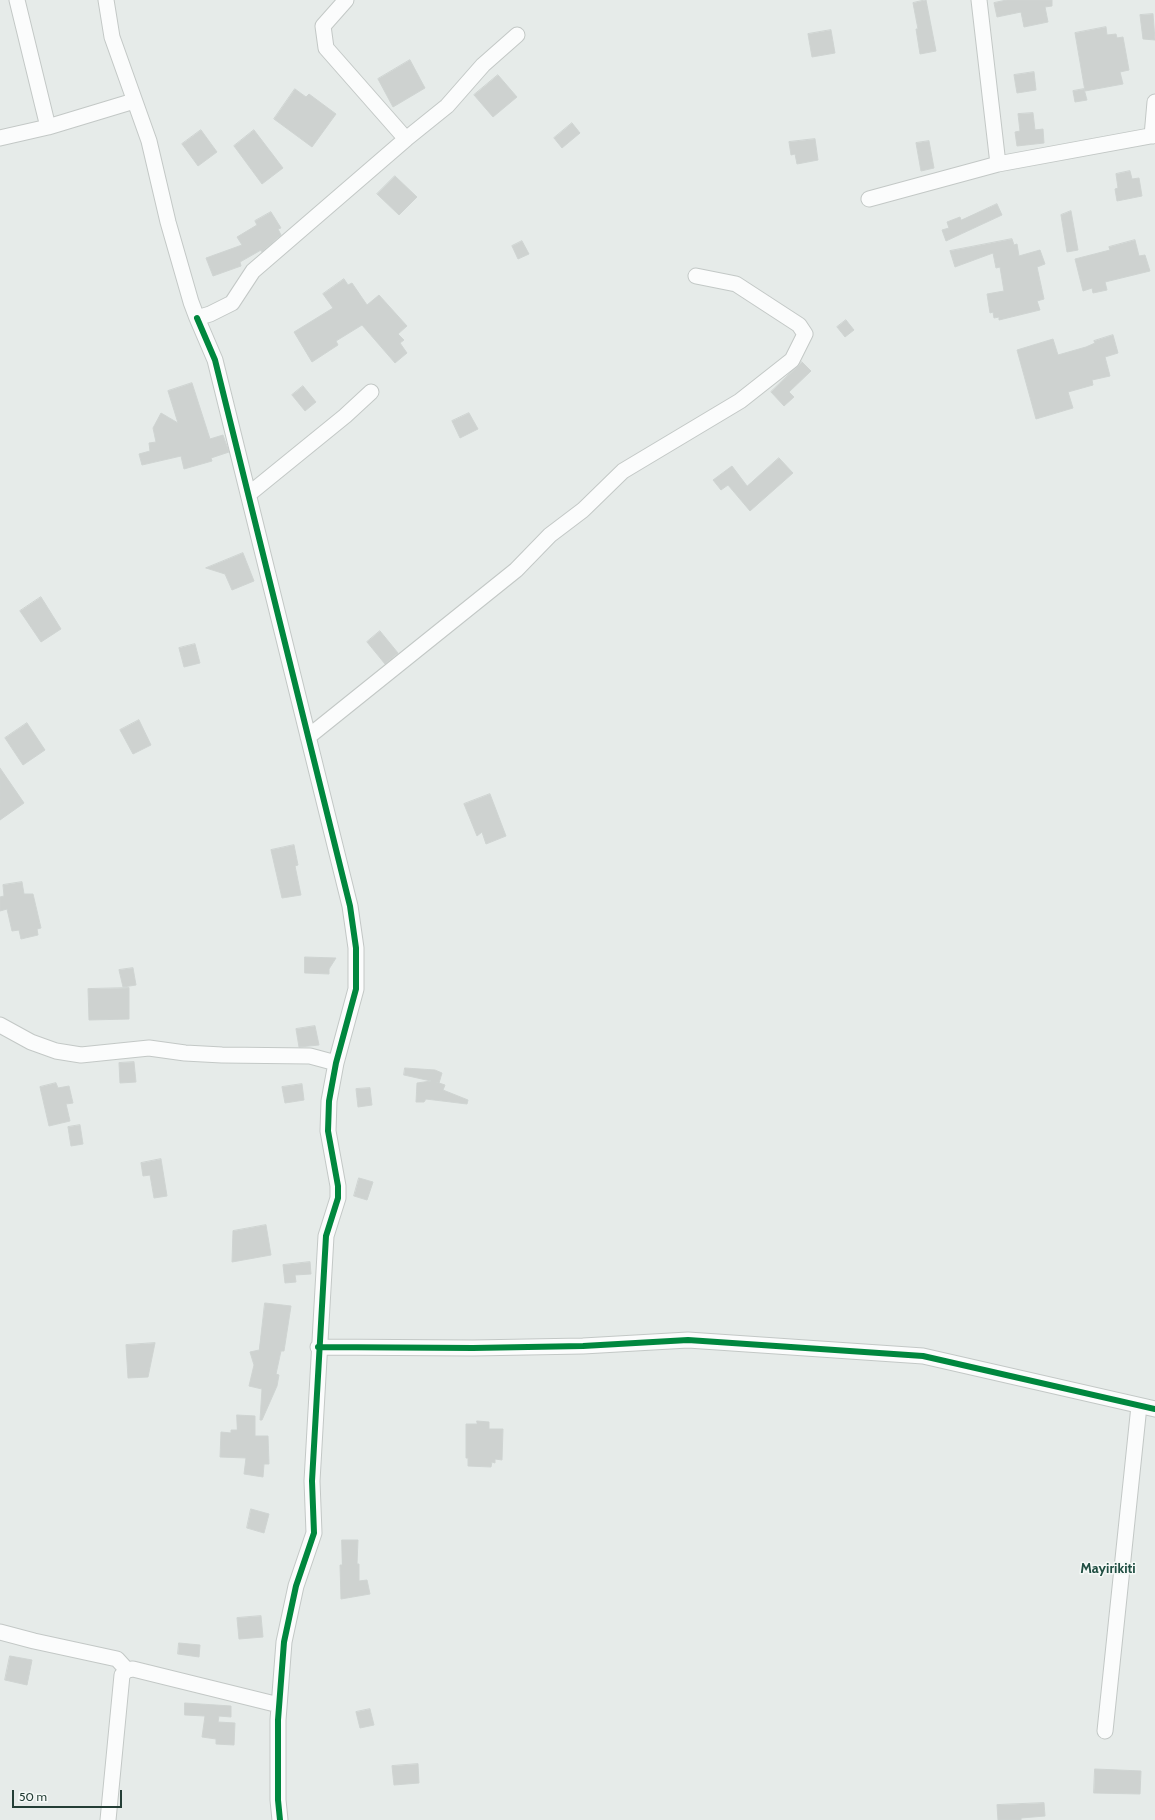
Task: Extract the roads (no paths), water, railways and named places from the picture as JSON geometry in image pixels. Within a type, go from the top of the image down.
[{"type":"street","points":[[17,0],[48,127]]},
{"type":"street","points":[[106,0],[112,37],[149,141],[168,222],[191,302],[215,360],[250,494],[350,906],[356,948],[356,989],[336,1063],[329,1102],[328,1120],[338,1186],[338,1198],[326,1236],[318,1347],[312,1481],[314,1533],[296,1586],[284,1642],[279,1705],[278,1800],[280,1820]]},
{"type":"street","points":[[346,0],[323,26],[326,48],[406,139]]},
{"type":"street","points":[[979,0],[998,164]]},
{"type":"street","points":[[197,318],[210,314],[232,303],[253,271],[406,139],[448,106],[483,65],[517,35]]},
{"type":"street","points":[[0,138],[48,127],[134,101]]},
{"type":"street","points":[[869,199],[998,164],[1154,136],[1155,102]]},
{"type":"street","points":[[308,737],[516,570],[550,535],[583,510],[623,471],[740,402],[792,360],[805,334],[798,324],[736,284],[696,276]]},
{"type":"street","points":[[250,494],[333,427],[370,392]]},
{"type":"street","points":[[0,1025],[31,1042],[56,1051],[81,1055],[149,1048],[185,1053],[222,1055],[310,1056],[336,1063]]},
{"type":"street","points":[[318,1347],[481,1348],[583,1346],[688,1340],[923,1356],[1155,1409]]},
{"type":"street","points":[[1105,1730],[1139,1406]]},
{"type":"street","points":[[0,1632],[117,1659],[127,1670]]},
{"type":"street","points":[[108,1820],[122,1675],[127,1670],[133,1669],[279,1705]]},
{"type":"district","name":"Mayirikiti","points":[[1108,1569]]}]
